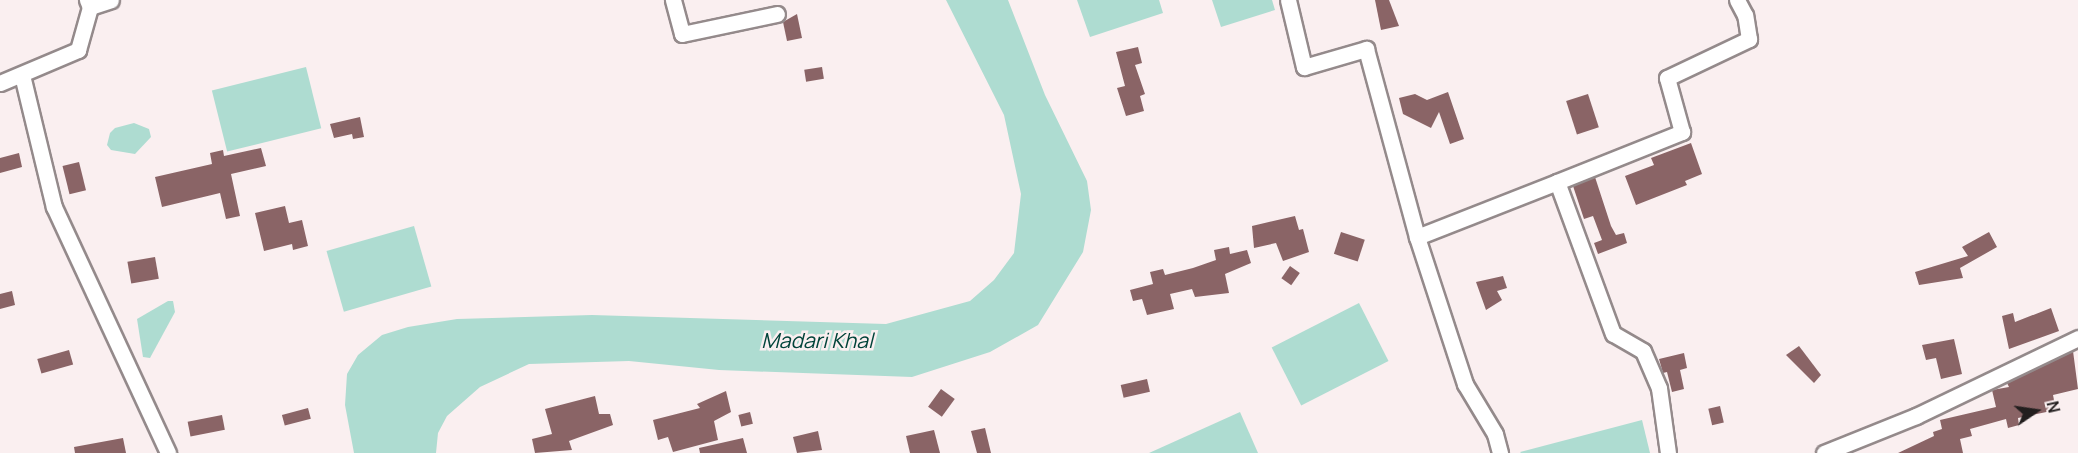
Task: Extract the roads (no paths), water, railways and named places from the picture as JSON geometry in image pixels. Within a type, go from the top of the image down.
[{"type":"street","points":[[0,83],[78,50],[89,4],[111,0]]},
{"type":"street","points":[[673,0],[682,34],[777,14]]},
{"type":"street","points":[[1288,0],[1304,67],[1366,49],[1417,237],[1465,384],[1495,434],[1500,453]]},
{"type":"street","points":[[1417,237],[1682,132],[1667,78],[1749,39],[1745,15],[1737,0]]},
{"type":"street","points":[[22,75],[54,207],[168,453]]},
{"type":"street","points":[[1557,182],[1612,334],[1643,351],[1655,379],[1668,453]]},
{"type":"street","points":[[1824,453],[1916,416],[2078,338]]},
{"type":"water","name":"Madari Khal","points":[[946,0],[1008,0],[1045,95],[1087,181],[1091,210],[1083,252],[1038,325],[990,352],[912,377],[719,370],[629,361],[529,364],[480,387],[447,416],[438,433],[436,453],[354,453],[345,405],[347,374],[358,355],[382,335],[408,327],[457,319],[592,315],[886,324],[970,301],[994,280],[1014,253],[1021,194],[1004,115]]},
{"type":"water","points":[[1077,0],[1159,0],[1163,13],[1090,37]]},
{"type":"water","points":[[1212,0],[1272,0],[1275,10],[1221,27]]},
{"type":"water","points":[[306,67],[321,128],[227,152],[212,90]]},
{"type":"water","points":[[134,123],[149,129],[151,137],[135,154],[111,150],[107,145],[110,133],[115,128]]},
{"type":"water","points":[[414,226],[431,287],[344,312],[327,251]]},
{"type":"water","points":[[168,301],[173,301],[175,312],[150,358],[143,357],[137,319]]},
{"type":"water","points":[[1359,303],[1389,361],[1301,405],[1272,347]]},
{"type":"water","points":[[1240,412],[1258,453],[1149,453]]},
{"type":"water","points":[[1642,420],[1650,453],[1520,452]]}]
